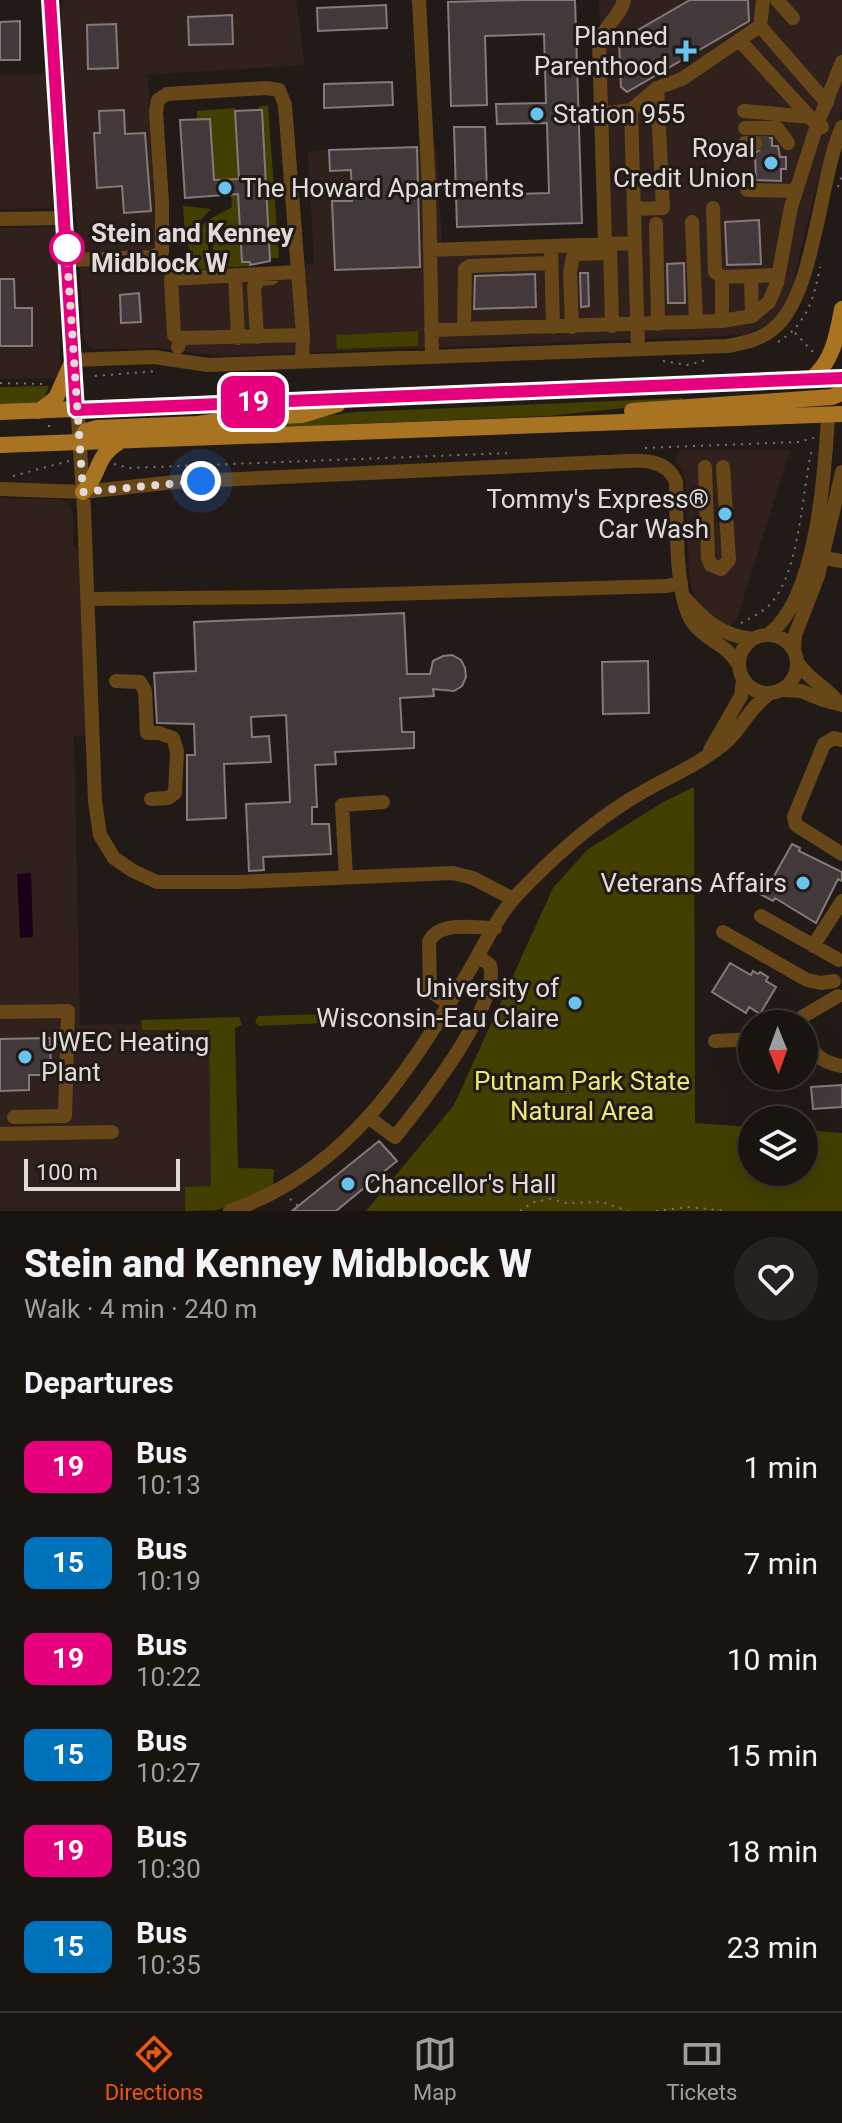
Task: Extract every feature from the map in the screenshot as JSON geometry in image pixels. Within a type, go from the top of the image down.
[{"type":"main road","points":[[811,379],[830,356],[842,309]]},
{"type":"main road","points":[[0,445],[79,452],[119,442],[835,414],[842,347]]},
{"type":"main road","points":[[38,411],[56,398],[73,360]]},
{"type":"main road","points":[[0,412],[811,379],[839,390]]},
{"type":"main road","points":[[560,424],[610,412],[839,390]]},
{"type":"main road","points":[[79,452],[86,431],[91,429],[302,415],[358,398]]},
{"type":"main road","points":[[83,492],[94,478],[105,452],[119,442]]},
{"type":"street","points":[[51,0],[83,492],[95,801],[100,835],[114,858],[157,882],[453,873],[473,878],[513,899]]},
{"type":"street","points":[[419,0],[432,356]]},
{"type":"street","points":[[612,326],[599,42],[605,26],[624,5],[624,0]]},
{"type":"street","points":[[602,114],[631,110],[657,88],[682,79],[740,41],[760,26],[763,0]]},
{"type":"street","points":[[777,0],[793,18]]},
{"type":"street","points":[[760,26],[827,103]]},
{"type":"street","points":[[740,41],[814,121]]},
{"type":"street","points":[[431,330],[637,325],[722,321],[752,316],[769,302],[796,191],[812,143],[814,121],[827,103],[842,62]]},
{"type":"street","points":[[67,260],[152,257],[162,252],[158,100],[167,94],[266,88],[279,90],[285,105],[294,272],[303,335],[302,360]]},
{"type":"street","points":[[634,209],[663,208],[657,88]]},
{"type":"street","points":[[631,110],[638,349]]},
{"type":"street","points":[[73,360],[154,357],[208,365],[727,346],[748,342],[780,324],[798,294],[840,130],[814,121],[744,111]]},
{"type":"street","points":[[748,138],[777,128],[780,143],[812,143]]},
{"type":"street","points":[[747,190],[796,191]]},
{"type":"street","points":[[713,208],[715,272],[722,277],[778,275]]},
{"type":"street","points":[[0,219],[65,218]]},
{"type":"street","points":[[692,222],[696,322]]},
{"type":"street","points":[[656,224],[658,324]]},
{"type":"street","points":[[572,327],[570,272],[573,257],[635,243]]},
{"type":"street","points":[[551,246],[553,327]]},
{"type":"street","points":[[430,250],[609,247]]},
{"type":"street","points":[[456,249],[461,329]]},
{"type":"street","points":[[456,269],[467,261],[506,259],[514,264]]},
{"type":"street","points":[[461,329],[465,269],[470,266],[551,263]]},
{"type":"street","points":[[294,272],[171,279],[174,335],[181,338],[303,335]]},
{"type":"street","points":[[257,337],[256,282],[282,278],[294,272]]},
{"type":"street","points":[[235,275],[238,338]]},
{"type":"street","points":[[751,276],[752,316]]},
{"type":"street","points":[[722,277],[722,321]]},
{"type":"street","points":[[174,359],[181,338]]},
{"type":"street","points":[[769,634],[787,615],[807,565],[827,434],[835,414]]},
{"type":"street","points":[[0,489],[83,492],[175,482],[650,461],[667,468],[676,482],[686,612],[709,639],[729,650],[743,680],[741,696],[708,753]]},
{"type":"street","points":[[705,467],[708,558],[711,565],[721,569],[729,560],[723,467]]},
{"type":"street","points":[[840,703],[829,691],[808,678],[798,663],[794,648],[795,635],[823,558],[842,472]]},
{"type":"street","points":[[823,558],[842,561]]},
{"type":"street","points":[[88,599],[667,586],[682,591],[709,624],[730,635],[752,639],[769,634],[778,636],[794,648]]},
{"type":"street","points":[[738,664],[752,639]]},
{"type":"street","points":[[784,690],[792,683],[798,663]]},
{"type":"street","points":[[743,680],[758,692],[769,694]]},
{"type":"street","points":[[116,681],[140,682],[145,691],[147,733],[173,738],[177,751],[175,793],[168,798],[151,799]]},
{"type":"street","points":[[230,1211],[281,1190],[343,1144],[407,1071],[513,899],[582,833],[628,801],[679,774],[723,744],[756,703],[769,694],[784,690],[801,691],[840,703]]},
{"type":"street","points":[[842,740],[834,738],[824,744],[794,817],[796,825],[842,854]]},
{"type":"street","points":[[346,877],[342,805],[383,802]]},
{"type":"street","points":[[813,946],[842,901]]},
{"type":"street","points":[[761,916],[813,946],[840,957],[833,970],[838,992]]},
{"type":"street","points":[[449,1004],[430,991],[429,942],[432,936],[438,930],[451,928],[495,928]]},
{"type":"street","points":[[723,932],[807,980],[838,992]]},
{"type":"street","points":[[368,1117],[395,1137],[461,1048],[492,974],[490,965],[478,956]]},
{"type":"street","points":[[816,1010],[838,992]]},
{"type":"street","points":[[0,1012],[68,1011],[65,1116],[14,1117]]},
{"type":"street","points":[[715,1041],[738,1040]]},
{"type":"street","points":[[818,1059],[842,1066]]},
{"type":"street","points":[[0,1134],[112,1132]]},
{"type":"path","points":[[794,332],[822,360]]},
{"type":"path","points":[[0,383],[54,384]]},
{"type":"path","points":[[645,448],[798,442],[827,434]]},
{"type":"path","points":[[730,635],[735,626],[762,611],[779,593],[794,549],[812,451]]},
{"type":"path","points":[[11,477],[79,452]]},
{"type":"path","points":[[100,461],[129,468],[520,453]]},
{"type":"path","points":[[69,1029],[75,1035],[109,1036]]},
{"type":"path","points":[[281,1190],[298,1206]]},
{"type":"path","points":[[520,1211],[534,1202],[550,1199],[567,1203],[602,1202],[628,1211]]},
{"type":"path","points":[[656,1211],[689,1207],[727,1211]]},
{"type":"shaded area","points":[[64,0],[296,0],[305,65],[148,75],[158,272],[314,264],[308,151],[436,146],[443,255],[607,248],[599,0],[842,0],[842,110],[815,191],[789,301],[771,323],[744,335],[221,356],[160,348],[97,349],[89,347],[84,338],[75,208],[0,209],[0,75],[65,73],[61,10]]},
{"type":"shaded area","points":[[53,227],[58,231],[60,378],[0,379],[0,228]]},
{"type":"shaded area","points":[[680,450],[790,450],[737,619],[726,629],[699,609],[693,593],[689,576],[686,485],[682,470],[675,462]]},
{"type":"shaded area","points":[[0,498],[58,499],[69,503],[73,515],[73,545],[79,551],[87,735],[74,736],[80,1025],[227,1021],[213,1211],[0,1211]]},
{"type":"shaded area","points":[[31,873],[33,937],[20,938],[17,874]]},
{"type":"green space","points":[[260,106],[268,106],[279,258],[270,258],[262,111],[257,110]]},
{"type":"green space","points":[[235,108],[239,179],[214,180],[210,119],[197,119],[197,111]]},
{"type":"green space","points":[[231,195],[238,195],[242,262],[250,262],[250,266],[215,268],[210,219],[232,207]]},
{"type":"green space","points":[[183,206],[211,209],[185,237]]},
{"type":"green space","points":[[206,222],[210,269],[197,270],[187,242]]},
{"type":"green space","points":[[418,331],[418,346],[337,349],[336,335]]},
{"type":"green space","points":[[49,386],[42,403],[0,406],[0,387]]},
{"type":"green space","points":[[682,398],[682,402],[548,416],[250,428],[249,422],[356,412]]},
{"type":"green space","name":"Putnam Park State Natural Area","points":[[694,787],[695,1123],[738,1126],[738,1186],[818,1186],[818,1131],[842,1133],[842,1211],[366,1211],[454,1105],[553,888],[587,850],[663,802]]},
{"type":"green space","points":[[323,1014],[327,1017],[325,1023],[259,1026],[255,1022],[258,1016]]},
{"type":"green space","points":[[239,1017],[242,1025],[235,1028],[238,1168],[274,1169],[273,1187],[217,1210],[185,1211],[185,1187],[211,1186],[209,1030],[142,1030],[141,1020]]},
{"type":"building","name":"Station 955","points":[[575,0],[582,223],[457,227],[454,127],[485,127],[487,195],[549,193],[547,123],[497,124],[496,104],[546,103],[544,34],[485,36],[487,105],[451,106],[448,2]]},
{"type":"building","points":[[690,0],[748,0],[749,21],[627,92],[621,87],[619,41]]},
{"type":"building","points":[[386,5],[387,28],[318,31],[317,8]]},
{"type":"building","points":[[232,15],[233,44],[189,45],[188,17]]},
{"type":"building","points":[[20,21],[20,60],[0,60],[0,22]]},
{"type":"building","points":[[116,24],[118,68],[88,69],[87,25]]},
{"type":"building","points":[[392,82],[393,105],[324,108],[324,84]]},
{"type":"building","points":[[124,110],[125,134],[145,133],[151,211],[124,213],[122,186],[97,188],[94,133],[100,133],[99,111]]},
{"type":"building","name":"The Howard Apartments","points":[[262,110],[270,261],[250,265],[250,262],[242,262],[238,194],[185,198],[180,120],[210,119],[214,180],[239,179],[235,111]]},
{"type":"building","name":"Royal Credit Union","points":[[764,138],[772,138],[772,146],[778,146],[780,157],[786,157],[786,169],[781,169],[781,181],[756,180],[755,153],[764,147]]},
{"type":"building","points":[[417,147],[420,267],[335,270],[332,201],[352,201],[351,170],[330,171],[329,150]]},
{"type":"building","points":[[759,220],[761,264],[727,265],[725,222]]},
{"type":"building","points":[[684,263],[685,303],[668,303],[667,264]]},
{"type":"building","points":[[580,273],[588,273],[589,306],[581,307]]},
{"type":"building","points":[[535,274],[536,307],[474,309],[475,276]]},
{"type":"building","points":[[0,279],[14,279],[15,308],[32,308],[32,346],[0,346]]},
{"type":"building","points":[[139,293],[141,322],[121,323],[120,295]]},
{"type":"building","points":[[404,613],[407,674],[430,674],[433,661],[452,655],[461,660],[465,668],[466,677],[462,686],[454,691],[433,689],[434,696],[400,698],[402,732],[414,732],[414,748],[335,752],[336,764],[315,765],[317,807],[312,807],[312,824],[329,824],[331,854],[263,857],[264,870],[249,871],[246,804],[290,802],[286,715],[251,717],[252,737],[269,736],[271,762],[224,764],[226,818],[187,820],[187,755],[195,755],[194,724],[157,723],[154,673],[196,671],[194,622]]},
{"type":"building","points":[[648,661],[649,713],[603,714],[602,662]]},
{"type":"building","name":"Veterans Affairs","points":[[792,844],[800,848],[799,851],[842,872],[842,881],[838,879],[816,923],[775,898],[773,901],[760,894],[765,885],[768,887]]},
{"type":"building","points":[[730,963],[751,975],[753,971],[760,972],[768,977],[766,981],[776,987],[762,1010],[749,1007],[741,1010],[712,992]]},
{"type":"building","name":"UWEC Heating Plant","points":[[50,1038],[51,1075],[29,1075],[29,1090],[0,1091],[0,1039]]},
{"type":"building","points":[[842,1085],[842,1107],[818,1109],[813,1106],[811,1090],[818,1090],[818,1087]]},
{"type":"building","name":"Chancellor's Hall","points":[[379,1141],[397,1161],[336,1211],[292,1211]]},
{"type":"tunnel","points":[[755,143],[772,143]]},
{"type":"bus line","name":"19","points":[[50,0],[76,410],[842,378]]},
{"type":"place","name":"Planned Parenthood","points":[[686,51]]},
{"type":"place","name":"Station 955","points":[[537,114]]},
{"type":"place","name":"Royal Credit Union","points":[[771,163]]},
{"type":"place","name":"The Howard Apartments","points":[[225,188]]},
{"type":"place","name":"Stein and Kenney Midblock W","points":[[67,248]]},
{"type":"place","name":"Tommy's Express® Car Wash","points":[[725,514]]},
{"type":"place","name":"Veterans Affairs","points":[[803,883]]},
{"type":"place","name":"University of Wisconsin-Eau Claire","points":[[575,1003]]},
{"type":"place","name":"UWEC Heating Plant","points":[[25,1057]]},
{"type":"place","name":"Chancellor's Hall","points":[[348,1184]]},
{"type":"route","points":[[67,248],[66,241],[83,492],[201,481]]}]
